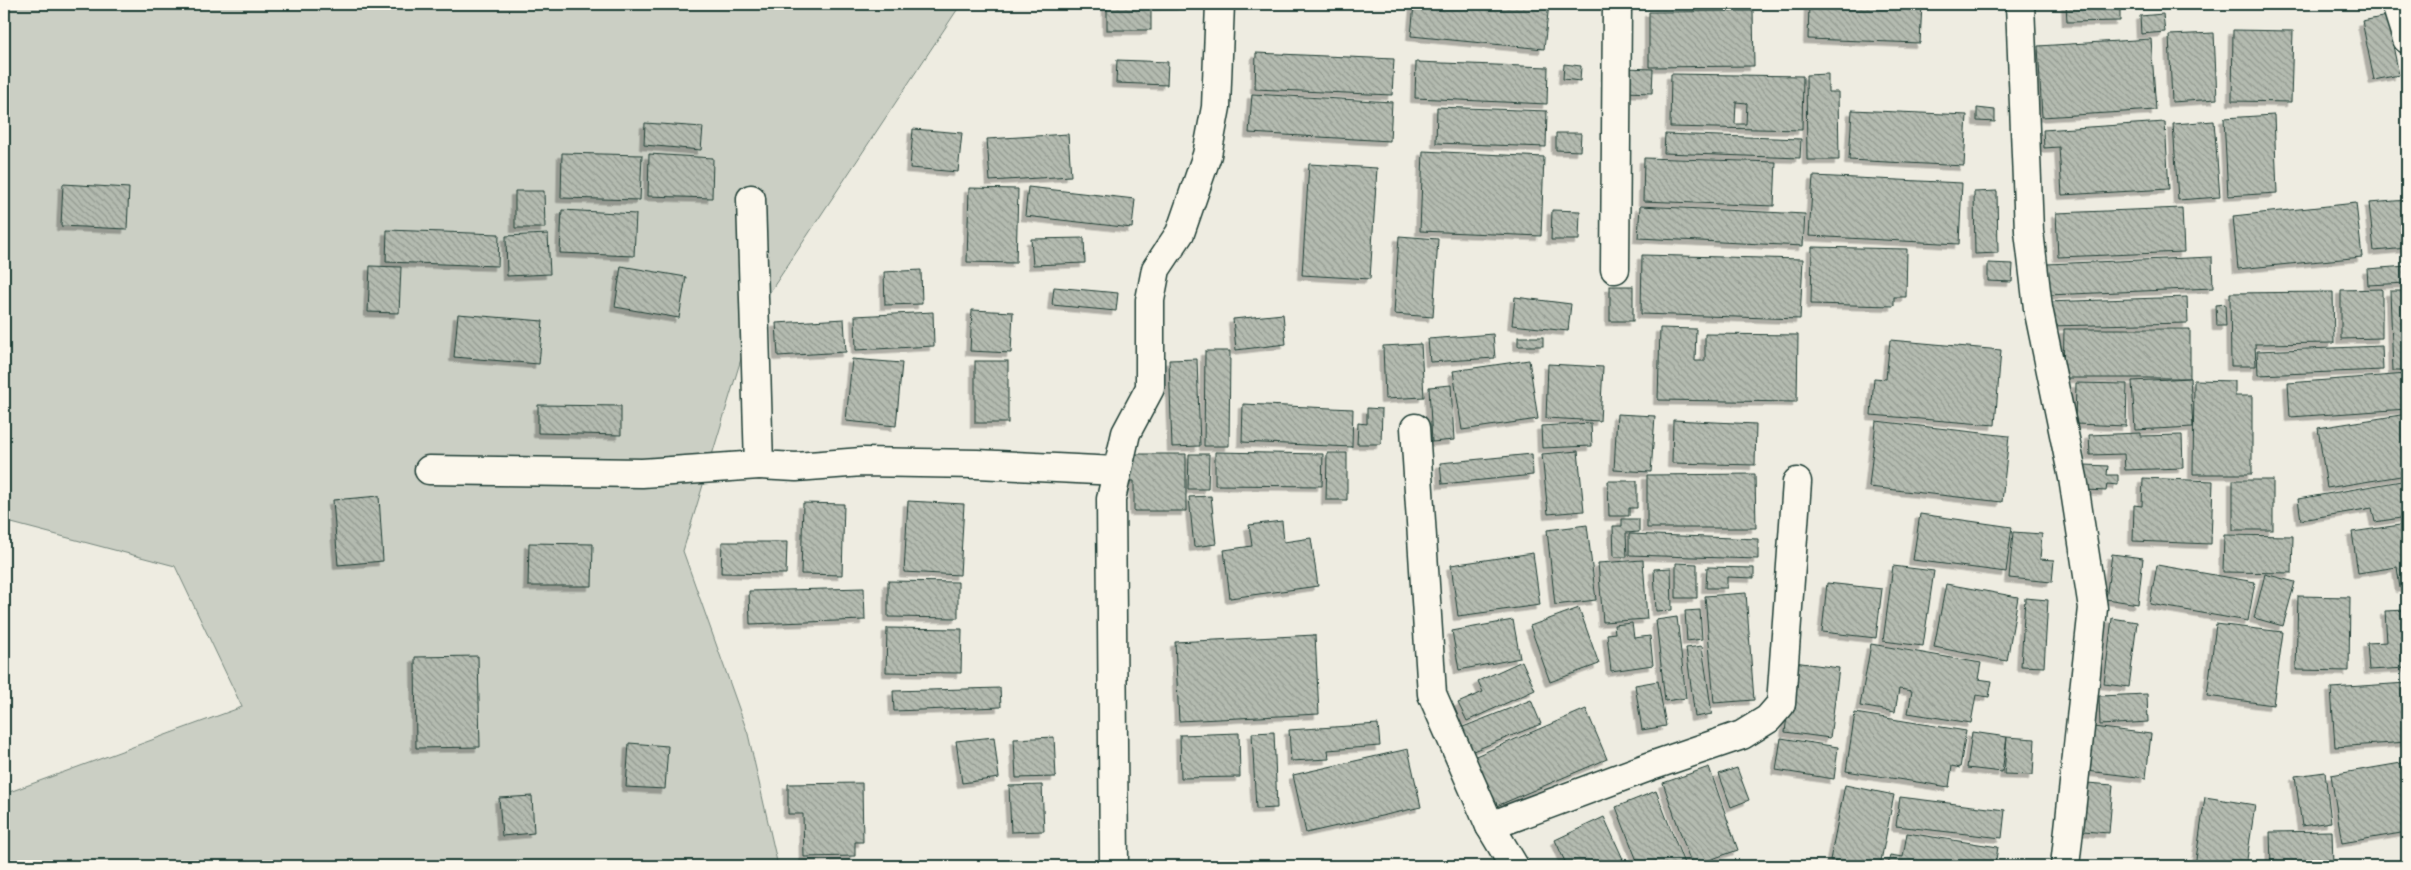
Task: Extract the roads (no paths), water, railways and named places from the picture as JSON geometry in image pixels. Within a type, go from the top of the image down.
[{"type":"street","points":[[1114,866],[1111,498],[1126,433],[1150,388],[1150,300],[1156,269],[1180,232],[1207,155],[1216,107],[1220,4]]},
{"type":"street","points":[[1615,270],[1617,4]]},
{"type":"street","points":[[2020,4],[2030,232],[2038,308],[2073,478],[2093,608],[2065,866]]},
{"type":"street","points":[[2396,5],[2407,39]]},
{"type":"street","points":[[751,199],[759,465]]},
{"type":"street","points":[[1415,428],[1432,694],[1490,826],[1514,866]]},
{"type":"street","points":[[429,470],[642,473],[759,465],[796,467],[862,462],[900,462],[1117,471]]},
{"type":"street","points":[[1490,826],[1654,765],[1742,735],[1768,719],[1781,704],[1797,482]]}]
